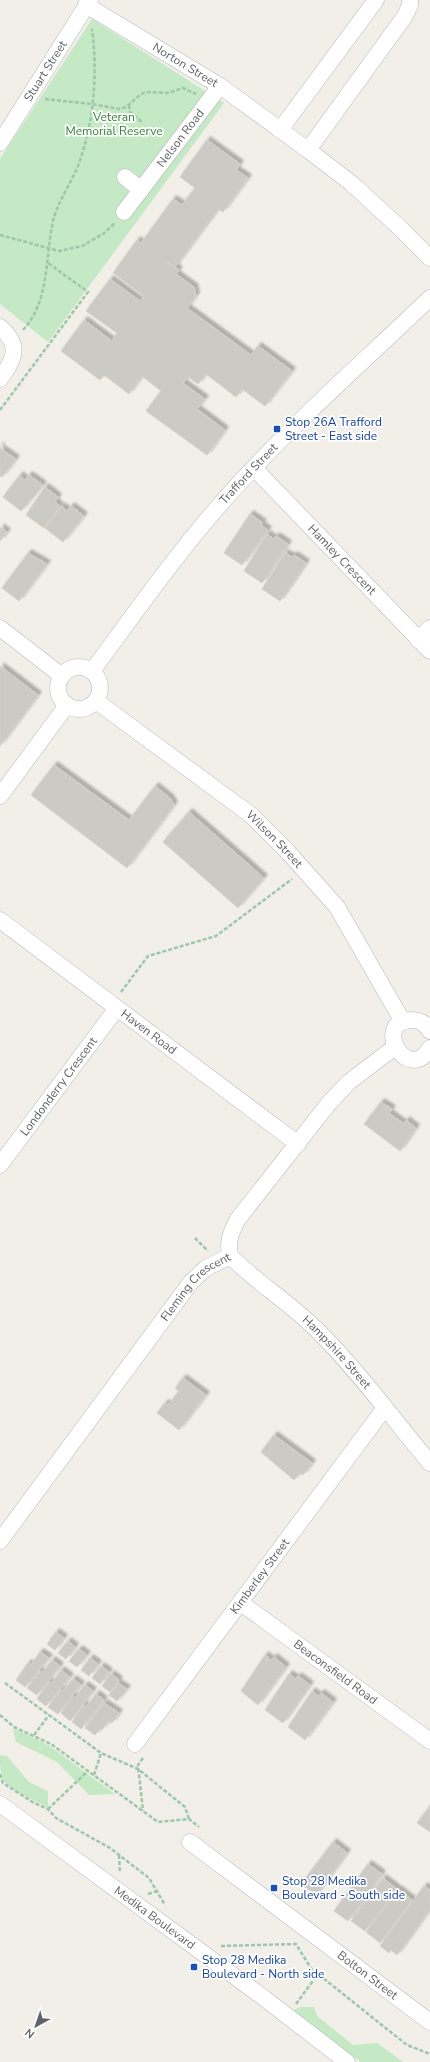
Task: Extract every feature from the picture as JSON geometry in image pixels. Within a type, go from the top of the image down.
[{"type":"street","points":[[280,130],[376,0]]},
{"type":"street","points":[[308,150],[405,16],[410,5],[410,0]]},
{"type":"street","name":"Norton Street","points":[[88,3],[220,86],[308,150],[351,183],[430,258]]},
{"type":"street","name":"Stuart Street","points":[[0,143],[88,3]]},
{"type":"street","name":"Nelson Road","points":[[124,212],[220,86]]},
{"type":"street","points":[[125,178],[141,190]]},
{"type":"street","name":"Trafford Street","points":[[92,671],[166,570],[254,468],[430,298]]},
{"type":"street","points":[[0,327],[10,335],[13,342],[14,352],[11,362],[0,379]]},
{"type":"street","name":"Hamley Crescent","points":[[254,468],[430,651]]},
{"type":"street","points":[[0,628],[62,676]]},
{"type":"street","points":[[418,640],[430,628]]},
{"type":"street","points":[[79,667],[92,671],[100,682],[101,689],[96,701],[85,708],[72,708],[59,694],[58,688],[62,676],[67,671],[79,667]]},
{"type":"street","name":"Wilson Street","points":[[96,701],[251,815],[304,870],[337,908],[403,1022]]},
{"type":"street","points":[[0,796],[67,704]]},
{"type":"street","name":"Haven Road","points":[[0,920],[298,1144]]},
{"type":"street","name":"Londonderry Crescent","points":[[0,1165],[115,1006]]},
{"type":"street","points":[[428,1056],[411,1058],[399,1053],[395,1047],[394,1036],[398,1026],[408,1020],[420,1021],[430,1029]]},
{"type":"street","name":"Fleming Crescent","points":[[0,1541],[191,1282],[206,1268],[230,1256],[228,1246],[230,1233],[238,1219],[329,1103],[349,1082],[395,1047]]},
{"type":"street","name":"Hampshire Street","points":[[230,1256],[243,1269],[292,1307],[320,1333],[430,1463]]},
{"type":"street","name":"Kimberley Street","points":[[141,1749],[241,1603],[384,1409]]},
{"type":"street","name":"Beaconsfield Road","points":[[241,1603],[430,1741]]},
{"type":"street","name":"Medika Boulevard","points":[[0,1804],[257,1993],[347,2062]]},
{"type":"street","name":"Bolton Street","points":[[190,1842],[430,2022]]},
{"type":"path","points":[[13,342],[28,326],[39,303],[48,263],[53,222],[57,207],[78,164],[88,128],[95,68],[92,28]]},
{"type":"path","points":[[42,99],[92,104],[115,109],[128,105],[141,94],[147,92],[168,93],[183,88],[209,102]]},
{"type":"path","points":[[128,105],[130,112],[143,123]]},
{"type":"path","points":[[0,235],[40,245],[49,250],[58,251],[82,246],[103,234],[124,212]]},
{"type":"path","points":[[0,410],[88,292],[48,263]]},
{"type":"path","points":[[115,1006],[148,956],[216,936],[304,870]]},
{"type":"path","points":[[195,1238],[208,1251]]},
{"type":"path","points":[[5,1683],[101,1753],[138,1769],[185,1807],[189,1820],[204,1831]]},
{"type":"path","points":[[0,1715],[14,1727],[52,1744],[158,1822],[189,1820]]},
{"type":"path","points":[[34,1735],[49,1715]]},
{"type":"path","points":[[141,1749],[138,1769],[143,1811]]},
{"type":"path","points":[[94,1775],[101,1753]]},
{"type":"path","points":[[48,1809],[88,1771]]},
{"type":"path","points":[[0,1774],[3,1783],[34,1804],[48,1809],[56,1818],[110,1848],[149,1878],[167,1907]]},
{"type":"path","points":[[215,1946],[296,1944],[312,1970],[407,2044],[430,2054]]},
{"type":"path","points":[[296,2004],[318,1974]]},
{"type":"green space","name":"Veteran Memorial Reserve","points":[[92,19],[224,103],[48,342],[0,304],[0,159]]},
{"type":"green space","points":[[13,1728],[48,1745],[115,1794],[89,1795],[57,1762],[16,1742]]},
{"type":"green space","points":[[0,1755],[7,1756],[29,1782],[48,1791],[48,1807],[19,1792],[5,1782],[1,1773]]},
{"type":"green space","points":[[300,2007],[314,2007],[317,2016],[353,2045],[377,2043],[403,2062],[361,2062],[292,2011]]},
{"type":"building","points":[[207,140],[240,164],[236,170],[248,178],[223,212],[218,209],[175,267],[164,260],[179,270],[176,274],[194,287],[196,296],[187,308],[251,355],[258,346],[292,371],[265,406],[242,389],[236,397],[206,374],[198,384],[188,377],[183,383],[205,399],[197,409],[225,430],[207,455],[146,411],[161,391],[142,376],[129,394],[104,375],[100,380],[61,351],[84,320],[112,341],[117,333],[86,311],[110,279],[140,301],[144,296],[113,273],[137,240],[141,243],[173,199],[182,205],[195,188],[180,177]]},
{"type":"building","points":[[0,448],[16,459],[2,477],[0,476]]},
{"type":"building","points":[[20,475],[25,480],[29,475],[43,485],[21,511],[3,497]]},
{"type":"building","points":[[45,487],[58,497],[55,502],[60,506],[44,528],[26,515]]},
{"type":"building","points":[[62,506],[67,511],[71,506],[84,516],[63,542],[45,528]]},
{"type":"building","points":[[250,514],[263,523],[261,525],[268,530],[242,565],[224,553]]},
{"type":"building","points":[[0,527],[7,532],[0,541]]},
{"type":"building","points":[[267,534],[274,539],[276,536],[288,544],[262,583],[244,571]]},
{"type":"building","points":[[28,553],[47,564],[19,601],[2,588]]},
{"type":"building","points":[[285,553],[292,557],[294,555],[306,563],[280,601],[262,589]]},
{"type":"building","points":[[0,666],[38,695],[0,746]]},
{"type":"building","points":[[54,765],[129,820],[155,786],[170,798],[174,805],[127,868],[31,795]]},
{"type":"building","points":[[189,812],[264,878],[238,908],[163,842]]},
{"type":"building","points":[[381,1102],[392,1109],[389,1113],[404,1124],[406,1120],[416,1128],[400,1151],[364,1124]]},
{"type":"building","points":[[183,1378],[206,1395],[179,1430],[157,1413],[165,1403],[168,1405],[179,1391],[175,1388]]},
{"type":"building","points":[[274,1435],[312,1463],[303,1475],[300,1473],[294,1480],[261,1452]]},
{"type":"building","points":[[56,1632],[64,1638],[55,1650],[47,1644]]},
{"type":"building","points":[[68,1641],[75,1647],[66,1659],[58,1653]]},
{"type":"building","points":[[79,1649],[87,1655],[77,1667],[69,1661]]},
{"type":"building","points":[[40,1652],[49,1658],[25,1687],[16,1680],[28,1663],[31,1665]]},
{"type":"building","points":[[265,1655],[271,1660],[274,1657],[286,1667],[258,1705],[241,1691]]},
{"type":"building","points":[[90,1658],[98,1664],[89,1676],[81,1670]]},
{"type":"building","points":[[52,1660],[60,1666],[37,1695],[27,1688],[40,1671],[42,1673]]},
{"type":"building","points":[[101,1666],[109,1672],[100,1684],[92,1678]]},
{"type":"building","points":[[61,1670],[70,1677],[46,1706],[37,1699],[49,1682],[52,1683]]},
{"type":"building","points":[[111,1674],[119,1680],[110,1692],[102,1686]]},
{"type":"building","points":[[289,1674],[296,1679],[298,1676],[310,1685],[283,1723],[265,1710]]},
{"type":"building","points":[[73,1679],[81,1685],[58,1714],[48,1707],[61,1690],[63,1691]]},
{"type":"building","points":[[118,1683],[127,1689],[117,1701],[109,1695]]},
{"type":"building","points":[[85,1685],[93,1691],[70,1721],[61,1713],[73,1696],[75,1698]]},
{"type":"building","points":[[312,1691],[318,1696],[321,1693],[333,1702],[305,1740],[288,1727]]},
{"type":"building","points":[[96,1694],[104,1700],[81,1729],[72,1722],[84,1705],[86,1707]]},
{"type":"building","points":[[104,1703],[119,1713],[112,1723],[108,1721],[102,1730],[100,1728],[95,1735],[85,1728]]},
{"type":"building","points":[[430,1806],[430,1832],[417,1823]]},
{"type":"building","points":[[333,1842],[347,1853],[316,1895],[301,1884]]},
{"type":"building","points":[[368,1864],[382,1874],[348,1921],[334,1911]]},
{"type":"building","points":[[383,1878],[397,1889],[365,1931],[351,1921]]},
{"type":"building","points":[[424,1886],[430,1890],[430,1909],[397,1955],[391,1950],[389,1953],[380,1946]]},
{"type":"building","points":[[398,1889],[412,1900],[380,1943],[366,1932]]},
{"type":"place","name":"Stop 26A Trafford Street - East side","points":[[277,429]]},
{"type":"place","name":"Stop 28 Medika Boulevard - South side","points":[[274,1888]]},
{"type":"place","name":"Stop 28 Medika Boulevard - North side","points":[[194,1967]]}]
